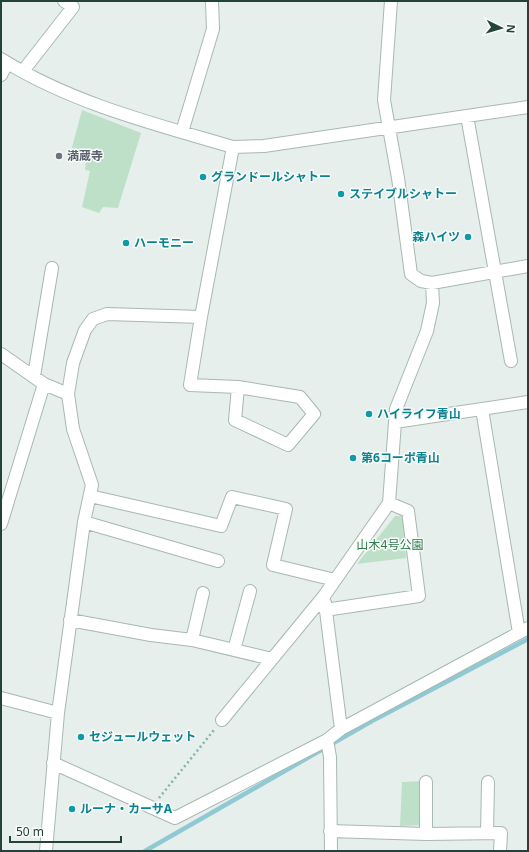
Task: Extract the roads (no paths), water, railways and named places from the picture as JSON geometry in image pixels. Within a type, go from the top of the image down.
[{"type":"street","points":[[23,71],[74,7],[64,1]]},
{"type":"street","points":[[182,132],[213,29],[212,1]]},
{"type":"street","points":[[391,1],[384,100],[398,178],[411,274],[421,281],[432,283],[528,266]]},
{"type":"street","points":[[1,75],[4,61],[55,89],[128,116],[233,147],[264,146],[528,107]]},
{"type":"street","points":[[467,116],[511,361]]},
{"type":"street","points":[[233,147],[201,317],[190,385],[238,387],[300,397],[314,414],[288,444],[235,420],[238,387]]},
{"type":"street","points":[[34,376],[52,268]]},
{"type":"street","points":[[222,720],[324,596],[389,503],[396,408],[427,331],[433,303],[432,283]]},
{"type":"street","points":[[46,851],[58,713],[84,522],[92,485],[72,429],[68,394],[73,363],[85,330],[93,320],[107,314],[201,317]]},
{"type":"street","points":[[1,354],[44,384],[68,394]]},
{"type":"street","points":[[1,524],[44,384]]},
{"type":"street","points":[[396,422],[482,409],[527,406]]},
{"type":"street","points":[[53,763],[175,818],[328,747],[341,729],[524,631],[482,409]]},
{"type":"street","points":[[90,496],[221,526],[232,497],[286,509],[273,565],[335,580]]},
{"type":"street","points":[[326,610],[419,596],[408,511],[389,503]]},
{"type":"street","points":[[84,522],[218,560]]},
{"type":"street","points":[[234,650],[250,591]]},
{"type":"street","points":[[192,640],[204,593]]},
{"type":"street","points":[[324,596],[341,729]]},
{"type":"street","points":[[70,620],[152,635],[192,640],[272,659]]},
{"type":"street","points":[[1,698],[58,713]]},
{"type":"street","points":[[328,747],[331,851]]},
{"type":"street","points":[[426,782],[426,834]]},
{"type":"street","points":[[487,833],[488,782]]},
{"type":"street","points":[[330,831],[426,834],[501,834],[500,851]]},
{"type":"waterway","points":[[145,851],[372,721],[528,639]]},
{"type":"place","name":"満蔵寺","points":[[59,156]]},
{"type":"place","name":"グランドールシャトー","points":[[203,177]]},
{"type":"place","name":"ステイブルシャトー","points":[[341,194]]},
{"type":"place","name":"森ハイツ","points":[[468,237]]},
{"type":"place","name":"ハーモニー","points":[[126,243]]},
{"type":"place","name":"ハイライフ青山","points":[[369,414]]},
{"type":"place","name":"第6コーポ青山","points":[[353,458]]},
{"type":"place","name":"セジュールウェット","points":[[81,737]]},
{"type":"place","name":"ルーナ・カーサA","points":[[72,809]]},
{"type":"park label","name":"山木4号公園","points":[[390,545]]}]
